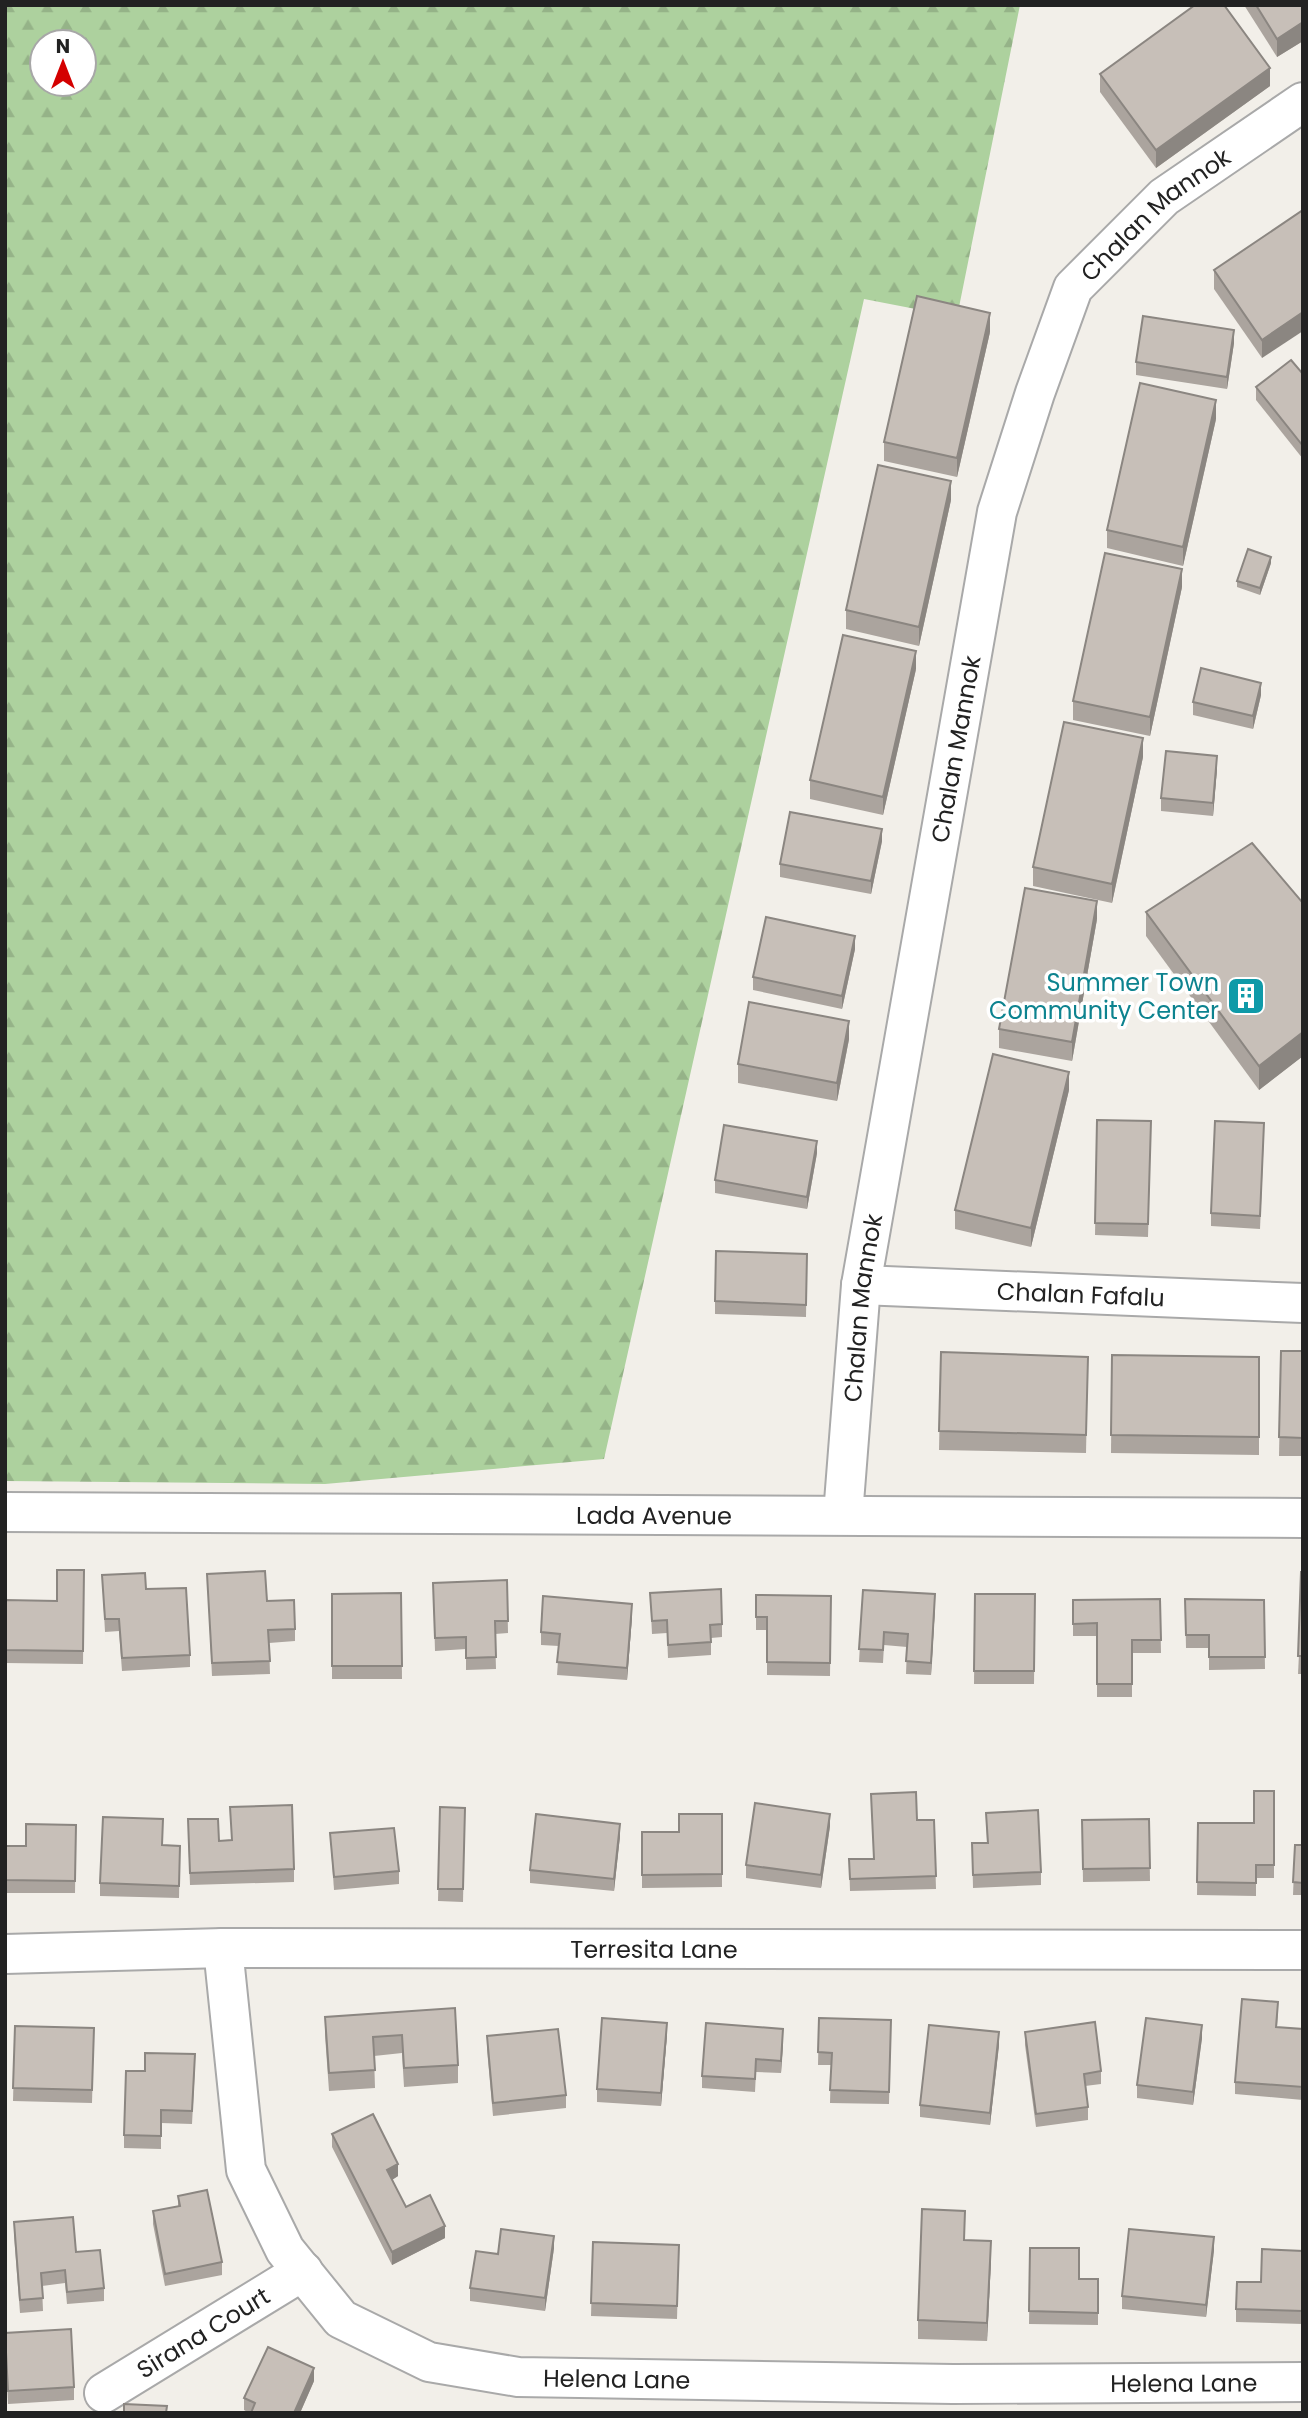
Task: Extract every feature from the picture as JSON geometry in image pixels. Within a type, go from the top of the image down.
[{"type":"street","name":"Chalan Mannok","points":[[843,1515],[862,1285],[997,512],[1035,393],[1073,288],[1164,197],[1303,102]]},
{"type":"street","name":"Chalan Fafalu","points":[[862,1285],[1303,1303]]},
{"type":"street","name":"Lada Avenue","points":[[5,1512],[1303,1518]]},
{"type":"street","name":"Terresita Lane","points":[[5,1954],[223,1948],[1303,1950]]},
{"type":"street","name":"Helena Lane","points":[[223,1948],[246,2170],[285,2250],[341,2319],[429,2362],[518,2377],[953,2398],[1303,2382]]},
{"type":"street","name":"Sirana Court","points":[[104,2393],[303,2271]]},
{"type":"green space","points":[[5,5],[1020,5],[957,317],[864,299],[604,1459],[325,1484],[5,1481]]},
{"type":"building","points":[[1195,5],[1224,5],[1270,68],[1156,150],[1100,74]]},
{"type":"building","points":[[1256,5],[1303,5],[1303,22],[1277,39]]},
{"type":"building","points":[[1303,210],[1303,312],[1262,340],[1214,270]]},
{"type":"building","points":[[917,296],[990,313],[957,458],[884,442]]},
{"type":"building","points":[[1143,316],[1234,330],[1227,377],[1136,362]]},
{"type":"building","points":[[1291,360],[1303,374],[1303,446],[1256,387]]},
{"type":"building","points":[[1140,383],[1216,400],[1183,547],[1107,530]]},
{"type":"building","points":[[878,465],[951,481],[919,627],[846,610]]},
{"type":"building","points":[[1248,549],[1271,557],[1260,588],[1237,581]]},
{"type":"building","points":[[1105,553],[1182,569],[1150,717],[1073,701]]},
{"type":"building","points":[[843,635],[916,651],[883,797],[810,780]]},
{"type":"building","points":[[1201,668],[1261,683],[1253,716],[1193,702]]},
{"type":"building","points":[[1064,722],[1143,738],[1112,884],[1033,867]]},
{"type":"building","points":[[1166,751],[1217,756],[1213,803],[1161,798]]},
{"type":"building","points":[[790,812],[882,829],[871,881],[780,864]]},
{"type":"building","name":"Summer Town Community Center","points":[[1252,843],[1303,903],[1303,1032],[1259,1066],[1146,912]]},
{"type":"building","points":[[1025,888],[1097,901],[1072,1042],[999,1029]]},
{"type":"building","points":[[766,917],[855,936],[842,996],[753,977]]},
{"type":"building","points":[[749,1002],[849,1021],[837,1083],[738,1064]]},
{"type":"building","points":[[993,1054],[1069,1072],[1031,1228],[955,1210]]},
{"type":"building","points":[[1097,1120],[1151,1121],[1148,1224],[1095,1223]]},
{"type":"building","points":[[1215,1121],[1264,1123],[1260,1216],[1211,1213]]},
{"type":"building","points":[[724,1125],[817,1141],[807,1197],[715,1180]]},
{"type":"building","points":[[716,1251],[807,1254],[806,1305],[715,1301]]},
{"type":"building","points":[[1281,1351],[1303,1351],[1303,1438],[1279,1437]]},
{"type":"building","points":[[941,1352],[1088,1357],[1086,1435],[939,1431]]},
{"type":"building","points":[[1112,1355],[1259,1357],[1259,1437],[1111,1435]]},
{"type":"building","points":[[57,1570],[84,1570],[83,1651],[5,1650],[5,1600],[57,1601]]},
{"type":"building","points":[[265,1571],[267,1601],[294,1600],[295,1629],[268,1630],[270,1661],[212,1663],[207,1574]]},
{"type":"building","points":[[1301,1572],[1303,1656],[1298,1656]]},
{"type":"building","points":[[145,1573],[146,1589],[186,1588],[190,1655],[122,1658],[119,1619],[105,1619],[102,1575]]},
{"type":"building","points":[[507,1580],[508,1621],[495,1621],[496,1657],[466,1658],[466,1637],[435,1638],[433,1583]]},
{"type":"building","points":[[721,1589],[722,1624],[710,1625],[711,1642],[668,1645],[667,1620],[652,1621],[650,1593]]},
{"type":"building","points":[[863,1590],[935,1594],[931,1663],[906,1661],[908,1634],[884,1632],[883,1650],[859,1649]]},
{"type":"building","points":[[401,1593],[402,1666],[332,1666],[332,1594]]},
{"type":"building","points":[[975,1594],[1035,1594],[1034,1671],[974,1671]]},
{"type":"building","points":[[756,1595],[831,1596],[830,1663],[767,1662],[767,1617],[756,1617]]},
{"type":"building","points":[[543,1596],[632,1604],[627,1668],[557,1662],[560,1634],[541,1632]]},
{"type":"building","points":[[1160,1599],[1161,1640],[1132,1640],[1132,1684],[1097,1684],[1097,1623],[1073,1624],[1073,1600]]},
{"type":"building","points":[[1185,1599],[1264,1600],[1265,1657],[1209,1657],[1209,1635],[1186,1635]]},
{"type":"building","points":[[1254,1791],[1274,1791],[1274,1865],[1256,1865],[1256,1883],[1197,1882],[1198,1823],[1254,1823]]},
{"type":"building","points":[[916,1792],[917,1820],[934,1820],[936,1876],[850,1879],[849,1859],[874,1859],[871,1794]]},
{"type":"building","points":[[755,1803],[830,1814],[821,1875],[746,1865]]},
{"type":"building","points":[[292,1805],[294,1869],[190,1873],[188,1819],[218,1819],[219,1841],[232,1840],[230,1807]]},
{"type":"building","points":[[440,1807],[465,1808],[463,1889],[438,1889]]},
{"type":"building","points":[[1038,1810],[1041,1872],[973,1875],[972,1843],[988,1843],[986,1813]]},
{"type":"building","points":[[536,1814],[620,1824],[614,1879],[530,1870]]},
{"type":"building","points":[[679,1814],[722,1814],[722,1874],[642,1875],[642,1832],[679,1832]]},
{"type":"building","points":[[103,1817],[163,1819],[162,1845],[180,1846],[179,1886],[100,1883]]},
{"type":"building","points":[[1149,1819],[1150,1868],[1083,1869],[1082,1820]]},
{"type":"building","points":[[26,1824],[76,1825],[75,1881],[5,1880],[5,1846],[26,1846]]},
{"type":"building","points":[[394,1828],[399,1871],[334,1877],[330,1833]]},
{"type":"building","points":[[1295,1845],[1303,1845],[1303,1883],[1293,1882]]},
{"type":"building","points":[[1242,1999],[1278,2002],[1276,2027],[1303,2029],[1303,2087],[1235,2082]]},
{"type":"building","points":[[455,2008],[458,2065],[404,2068],[402,2035],[373,2037],[375,2070],[329,2073],[325,2017]]},
{"type":"building","points":[[602,2018],[667,2023],[661,2093],[597,2089]]},
{"type":"building","points":[[819,2018],[891,2020],[889,2092],[830,2090],[832,2053],[818,2052]]},
{"type":"building","points":[[1146,2018],[1202,2025],[1193,2092],[1137,2085]]},
{"type":"building","points":[[1095,2022],[1101,2071],[1084,2074],[1088,2107],[1036,2114],[1025,2032]]},
{"type":"building","points":[[706,2023],[783,2029],[781,2061],[756,2059],[755,2079],[702,2076]]},
{"type":"building","points":[[929,2025],[999,2032],[990,2113],[920,2105]]},
{"type":"building","points":[[15,2026],[94,2028],[92,2090],[13,2088]]},
{"type":"building","points":[[558,2029],[566,2095],[493,2103],[487,2036]]},
{"type":"building","points":[[145,2053],[195,2054],[192,2111],[161,2110],[161,2136],[124,2135],[126,2071],[145,2071]]},
{"type":"building","points":[[373,2114],[398,2164],[387,2170],[406,2207],[430,2195],[445,2226],[392,2252],[332,2134]]},
{"type":"building","points":[[207,2190],[222,2262],[165,2274],[153,2211],[180,2206],[178,2196]]},
{"type":"building","points":[[922,2209],[965,2211],[964,2240],[991,2241],[987,2323],[918,2320]]},
{"type":"building","points":[[73,2217],[76,2252],[100,2250],[104,2288],[67,2292],[65,2270],[41,2273],[43,2298],[20,2300],[14,2222]]},
{"type":"building","points":[[501,2229],[554,2236],[545,2298],[470,2288],[476,2251],[498,2254]]},
{"type":"building","points":[[1129,2229],[1214,2237],[1206,2305],[1122,2296]]},
{"type":"building","points":[[593,2242],[679,2245],[677,2306],[591,2303]]},
{"type":"building","points":[[1030,2248],[1079,2248],[1079,2279],[1098,2279],[1098,2313],[1029,2311]]},
{"type":"building","points":[[1262,2249],[1303,2251],[1303,2311],[1236,2309],[1237,2282],[1261,2282]]},
{"type":"building","points":[[71,2329],[74,2387],[8,2391],[5,2333]]},
{"type":"building","points":[[268,2347],[314,2368],[294,2413],[251,2413],[255,2403],[244,2398]]},
{"type":"building","points":[[124,2404],[167,2406],[166,2413],[124,2413]]},
{"type":"place","name":"Summer Town Community Center","points":[[1246,996]]}]
